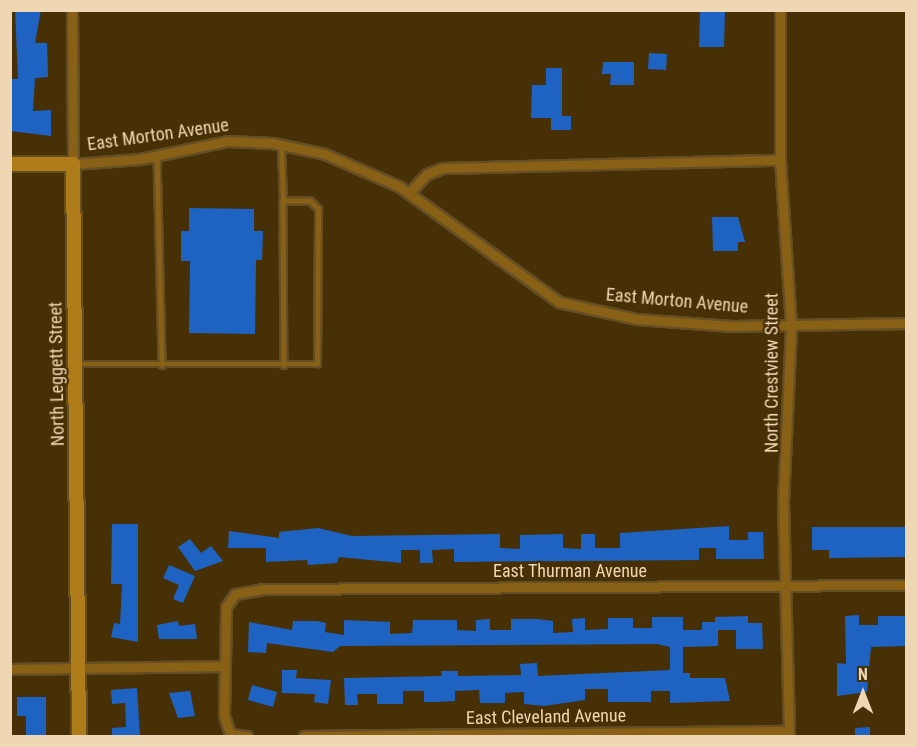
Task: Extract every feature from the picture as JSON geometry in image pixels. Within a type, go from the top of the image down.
[{"type":"street","name":"North Leggett Street","points":[[72,10],[79,736]]},
{"type":"street","name":"North Crestview Street","points":[[780,10],[780,160],[791,327],[784,587],[789,734]]},
{"type":"street","name":"East Morton Avenue","points":[[10,164],[73,164],[157,155],[228,141],[281,145],[325,154],[409,193],[559,302],[637,319],[791,327],[906,323]]},
{"type":"street","points":[[409,193],[427,174],[443,168],[780,160]]},
{"type":"street","name":"East Thurman Avenue","points":[[225,666],[226,607],[235,594],[262,589],[906,585]]},
{"type":"street","points":[[10,669],[225,666],[224,715],[230,734],[247,736]]},
{"type":"street","name":"East Cleveland Avenue","points":[[304,736],[789,734]]},
{"type":"lane","points":[[281,145],[284,365]]},
{"type":"lane","points":[[157,155],[162,365]]},
{"type":"lane","points":[[75,364],[317,364],[321,356],[318,210],[310,201],[283,201]]},
{"type":"building","points":[[15,10],[41,10],[35,43],[47,43],[48,77],[35,78],[33,111],[51,110],[51,136],[10,131],[11,79],[18,79]]},
{"type":"building","points":[[700,10],[725,10],[724,47],[699,47]]},
{"type":"building","points":[[649,53],[667,54],[666,70],[648,69]]},
{"type":"building","points":[[603,62],[634,62],[634,85],[610,85],[611,74],[602,74]]},
{"type":"building","points":[[546,68],[562,68],[562,116],[571,116],[571,130],[551,130],[551,118],[531,118],[532,85],[546,85]]},
{"type":"building","points":[[189,208],[254,209],[254,231],[263,231],[262,260],[256,260],[255,334],[189,333],[190,261],[181,261],[181,231],[189,231]]},
{"type":"building","points":[[712,217],[738,217],[745,242],[738,242],[738,251],[713,251]]},
{"type":"building","points":[[112,524],[138,524],[138,642],[111,637],[114,623],[120,624],[122,584],[111,584]]},
{"type":"building","points":[[729,526],[729,540],[748,540],[748,532],[763,532],[764,559],[716,559],[716,548],[699,548],[699,560],[454,562],[454,549],[432,550],[433,563],[420,563],[420,550],[401,550],[401,563],[339,557],[337,563],[308,565],[307,560],[266,562],[266,548],[228,548],[229,531],[279,538],[279,532],[318,528],[352,536],[500,534],[500,548],[520,549],[520,535],[563,534],[563,548],[581,549],[581,534],[595,534],[595,548],[620,548],[620,533]]},
{"type":"building","points":[[812,527],[906,527],[906,557],[829,558],[829,550],[812,550]]},
{"type":"building","points":[[190,539],[201,553],[211,546],[223,561],[195,571],[178,547]]},
{"type":"building","points":[[169,565],[195,576],[183,603],[173,599],[179,585],[163,578]]},
{"type":"building","points":[[859,615],[859,625],[878,625],[878,616],[906,616],[906,646],[871,647],[867,692],[837,696],[837,663],[846,664],[845,616]]},
{"type":"building","points":[[748,616],[748,623],[762,623],[763,649],[736,649],[736,630],[718,630],[718,646],[683,647],[683,673],[690,673],[690,678],[725,678],[730,701],[670,703],[670,691],[651,691],[651,702],[608,702],[608,689],[585,689],[585,700],[544,706],[524,704],[524,692],[505,693],[505,703],[480,703],[479,690],[455,691],[455,701],[437,702],[424,702],[424,691],[403,691],[403,704],[377,704],[377,694],[357,694],[358,705],[345,705],[344,678],[442,676],[441,671],[458,671],[458,676],[521,675],[520,664],[537,663],[538,676],[670,670],[670,647],[657,644],[340,646],[333,652],[267,643],[266,653],[248,652],[249,622],[292,630],[293,621],[317,621],[326,623],[325,632],[344,635],[344,620],[390,622],[390,634],[412,633],[413,620],[457,620],[457,630],[476,631],[476,620],[490,619],[490,630],[511,630],[511,619],[537,619],[553,621],[553,633],[573,632],[572,619],[585,618],[585,630],[608,629],[608,618],[633,618],[633,628],[652,628],[652,617],[683,617],[683,630],[702,630],[702,622],[715,622],[715,617]]},
{"type":"building","points":[[178,621],[179,626],[195,624],[197,639],[159,639],[157,625]]},
{"type":"building","points":[[282,670],[297,670],[296,678],[331,680],[328,704],[314,702],[315,694],[282,693]]},
{"type":"building","points":[[252,685],[277,692],[273,707],[248,700]]},
{"type":"building","points":[[137,688],[140,736],[112,736],[112,728],[126,727],[125,703],[112,704],[111,690]]},
{"type":"building","points":[[190,691],[195,716],[178,718],[169,693]]},
{"type":"building","points":[[17,697],[46,697],[46,736],[26,736],[26,716],[17,716]]},
{"type":"building","points":[[870,727],[870,736],[855,736],[855,728]]}]
